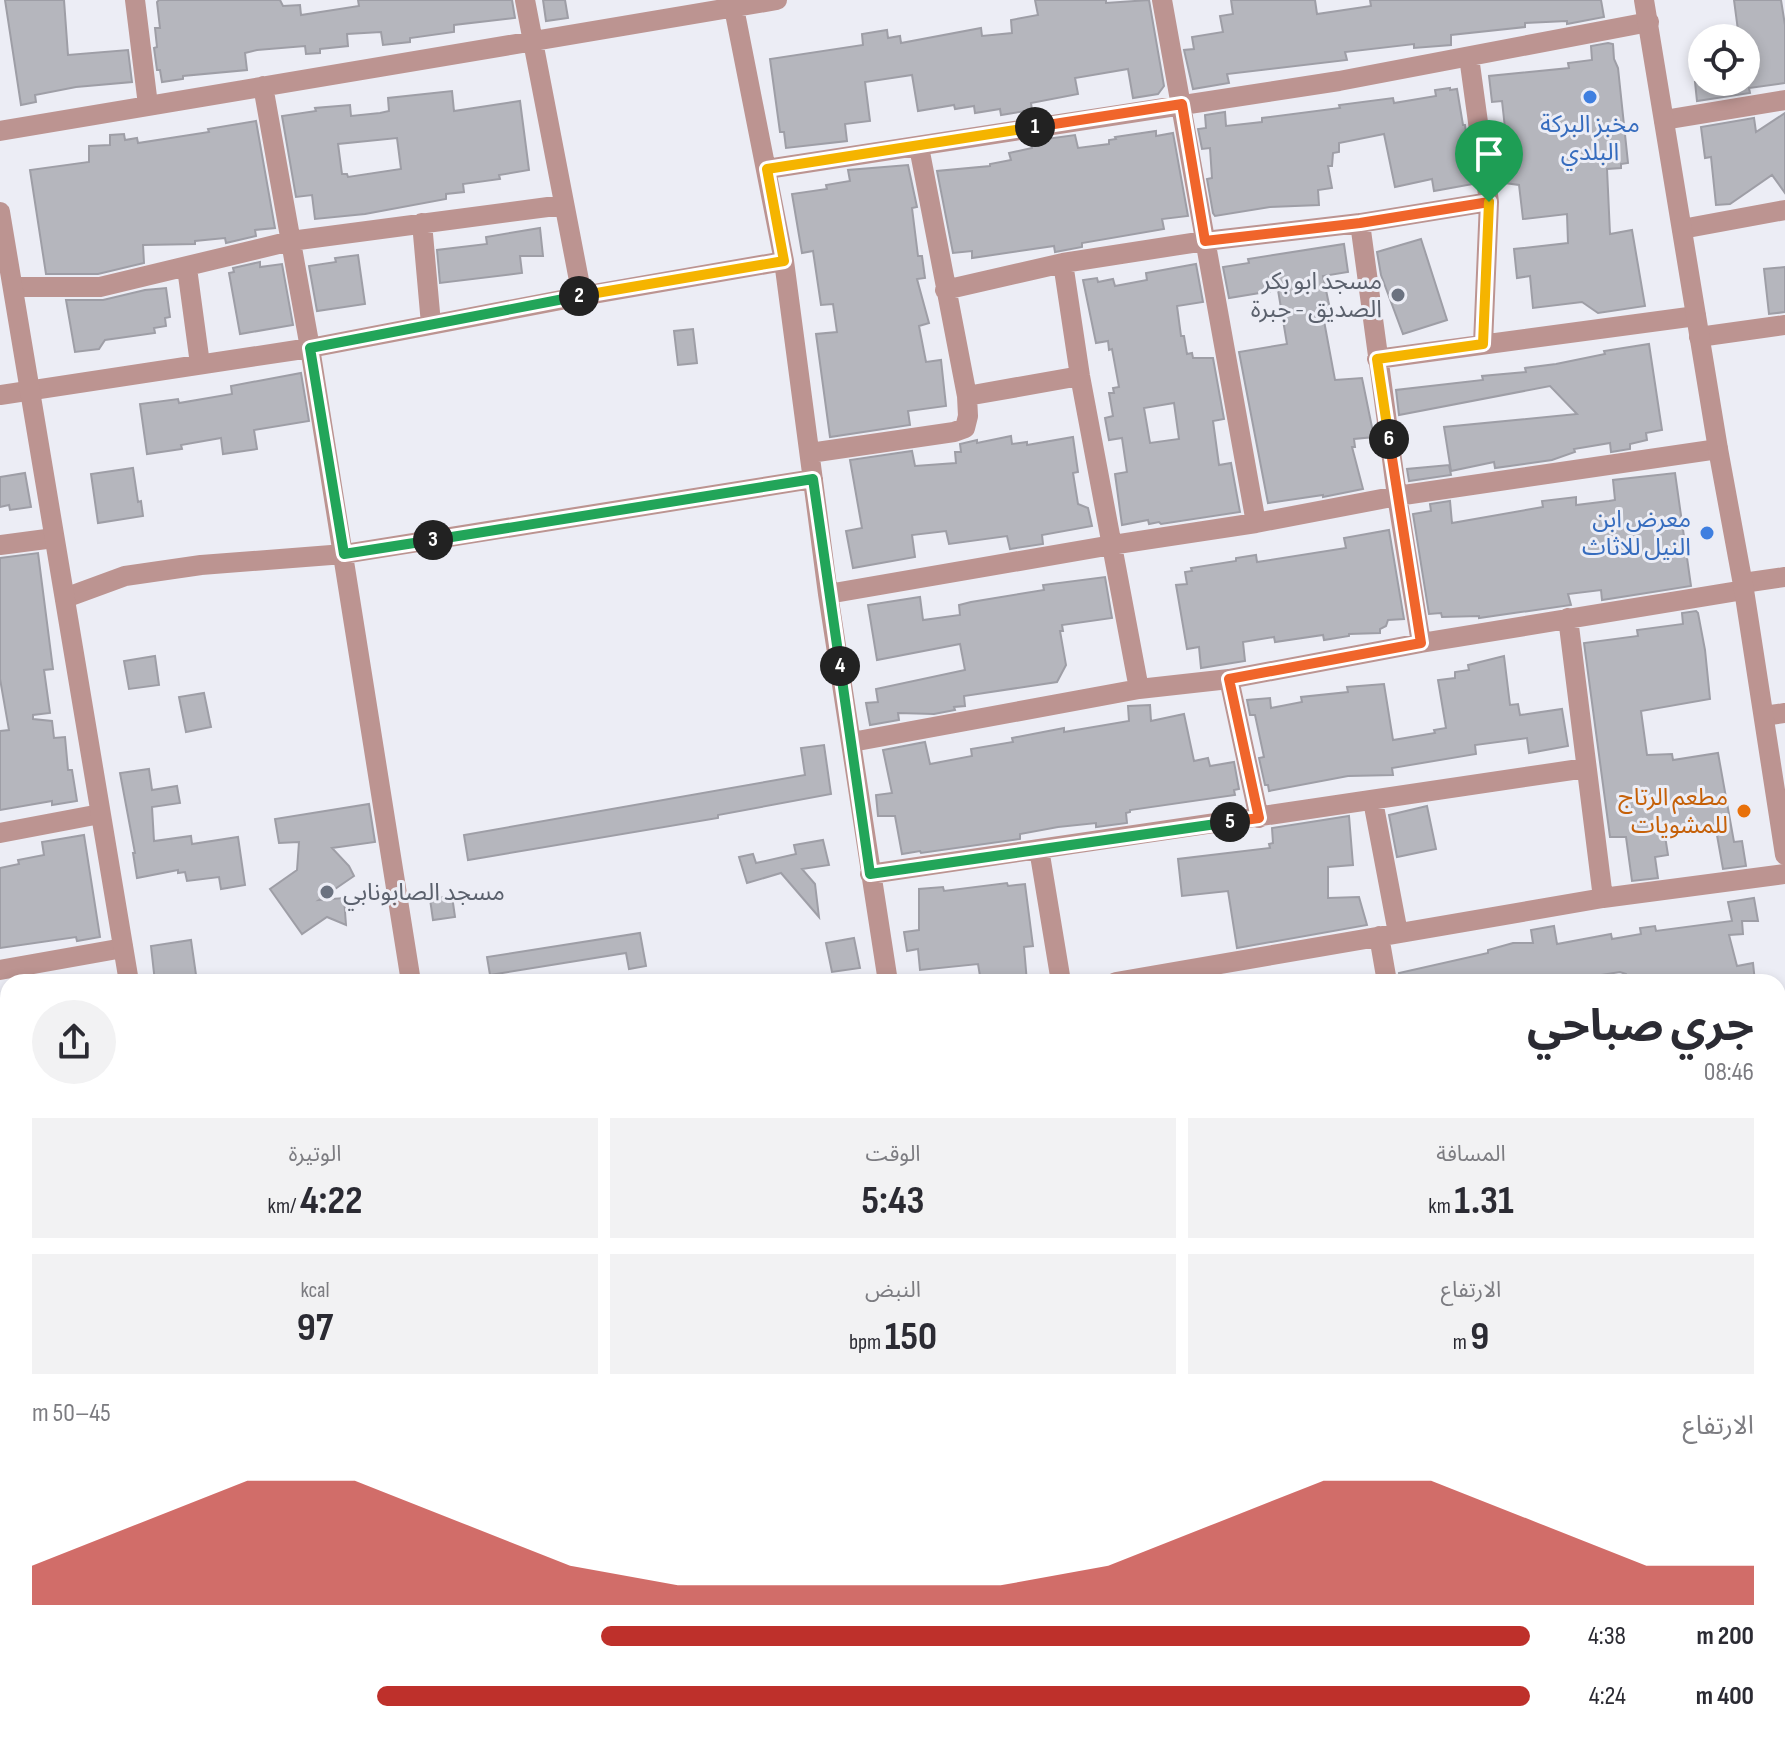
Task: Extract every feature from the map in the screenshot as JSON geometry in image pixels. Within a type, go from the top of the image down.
[{"type":"street","points":[[135,0],[148,105]]},
{"type":"street","points":[[525,0],[582,296]]},
{"type":"street","points":[[0,131],[777,0]]},
{"type":"street","points":[[1162,0],[1256,523]]},
{"type":"street","points":[[1644,0],[1718,449],[1744,586],[1785,855]]},
{"type":"street","points":[[734,8],[784,261],[828,594],[887,974]]},
{"type":"street","points":[[767,169],[1339,81],[1649,22]]},
{"type":"street","points":[[1469,57],[1489,202],[1483,344]]},
{"type":"street","points":[[263,86],[310,348],[410,974]]},
{"type":"street","points":[[1664,120],[1785,100]]},
{"type":"street","points":[[810,453],[965,428],[967,396],[919,147]]},
{"type":"street","points":[[945,290],[1063,263],[1205,241],[1360,223],[1489,202]]},
{"type":"street","points":[[14,287],[100,287],[291,241],[563,205]]},
{"type":"street","points":[[1682,229],[1785,210]]},
{"type":"street","points":[[0,212],[3,245],[14,287],[128,974]]},
{"type":"street","points":[[422,223],[431,324]]},
{"type":"street","points":[[1360,223],[1377,359],[1421,643]]},
{"type":"street","points":[[0,395],[310,348],[784,261]]},
{"type":"street","points":[[1063,263],[1080,376],[1139,689]]},
{"type":"street","points":[[187,268],[200,364]]},
{"type":"street","points":[[1377,359],[1696,316]]},
{"type":"street","points":[[1699,337],[1785,325]]},
{"type":"street","points":[[967,396],[1080,376]]},
{"type":"street","points":[[828,594],[1256,523],[1397,496],[1718,449]]},
{"type":"street","points":[[65,598],[125,576],[201,565],[344,554],[813,479]]},
{"type":"street","points":[[0,545],[54,538]]},
{"type":"street","points":[[852,742],[1139,689],[1229,679],[1785,577]]},
{"type":"street","points":[[1568,618],[1603,898]]},
{"type":"street","points":[[1229,679],[1259,818]]},
{"type":"street","points":[[1764,716],[1785,713]]},
{"type":"street","points":[[870,874],[1586,768]]},
{"type":"street","points":[[1373,801],[1388,935],[1387,974]]},
{"type":"street","points":[[0,833],[100,814]]},
{"type":"street","points":[[1039,849],[1060,974]]},
{"type":"street","points":[[1162,974],[1603,898],[1785,874]]},
{"type":"street","points":[[0,970],[123,948]]},
{"type":"building","points":[[5,0],[64,0],[68,55],[128,50],[132,82],[76,87],[35,95],[36,102],[21,105]]},
{"type":"building","points":[[159,0],[280,0],[283,6],[300,5],[301,15],[359,6],[358,0],[512,0],[515,18],[454,25],[454,32],[410,38],[410,42],[383,45],[381,32],[347,34],[348,46],[320,49],[320,53],[306,54],[305,46],[257,50],[245,53],[247,70],[183,76],[183,79],[162,82],[154,48],[157,47],[155,28],[160,28]]},
{"type":"building","points":[[543,0],[565,0],[568,18],[546,21]]},
{"type":"building","points":[[1035,0],[1106,0],[1106,3],[1149,0],[1164,86],[1158,94],[1133,98],[1128,69],[1075,78],[1078,94],[1031,103],[1032,110],[1001,115],[1000,109],[975,113],[974,106],[955,109],[954,105],[918,111],[912,75],[865,82],[870,121],[845,124],[847,141],[786,148],[784,132],[780,132],[770,59],[863,45],[862,34],[887,30],[888,38],[900,36],[901,43],[981,28],[982,36],[1012,33],[1011,20],[1038,15]]},
{"type":"building","points":[[1231,0],[1315,0],[1317,14],[1371,6],[1370,0],[1601,0],[1604,17],[1567,24],[1567,21],[1525,23],[1525,27],[1451,35],[1451,45],[1414,48],[1414,44],[1345,52],[1347,60],[1227,74],[1229,83],[1193,89],[1184,50],[1194,49],[1192,37],[1223,32],[1220,16],[1233,14]]},
{"type":"building","points":[[1734,0],[1781,0],[1785,25],[1785,83],[1760,86],[1760,24],[1737,24]]},
{"type":"building","points":[[1613,44],[1618,68],[1628,163],[1621,164],[1621,168],[1607,169],[1610,234],[1632,230],[1645,306],[1598,313],[1582,302],[1533,308],[1530,276],[1517,278],[1514,249],[1568,243],[1567,214],[1523,219],[1519,185],[1505,183],[1503,165],[1509,164],[1502,101],[1492,102],[1489,76],[1569,68],[1568,63],[1592,60],[1591,46]]},
{"type":"building","points":[[1457,89],[1473,184],[1434,191],[1432,179],[1395,187],[1384,134],[1339,143],[1339,152],[1333,153],[1332,166],[1328,166],[1332,188],[1318,190],[1319,205],[1270,207],[1215,216],[1213,213],[1207,179],[1212,178],[1210,148],[1202,149],[1198,129],[1206,128],[1205,115],[1225,112],[1226,126],[1340,108],[1339,105],[1393,98],[1394,103],[1436,96],[1435,90]]},
{"type":"building","points":[[452,91],[454,111],[520,101],[529,170],[499,175],[500,179],[463,184],[464,192],[446,194],[446,199],[365,214],[315,219],[312,195],[296,197],[282,116],[316,111],[315,108],[350,105],[351,116],[380,113],[389,111],[388,98]],"holes":[[[397,138],[401,169],[348,177],[342,174],[338,144]]]},
{"type":"building","points":[[1696,96],[1730,96],[1697,101]]},
{"type":"building","points":[[1785,113],[1785,193],[1772,175],[1730,204],[1716,205],[1711,157],[1705,158],[1701,127],[1754,118],[1756,132]]},
{"type":"building","points":[[256,121],[275,228],[255,230],[256,236],[226,243],[225,238],[195,241],[195,244],[143,245],[144,263],[98,274],[46,274],[30,170],[89,162],[89,146],[110,145],[110,135],[124,134],[125,140],[137,138],[138,143]]},
{"type":"building","points":[[1156,131],[1156,136],[1173,133],[1188,216],[1162,219],[1164,229],[1082,243],[1082,247],[1055,252],[1054,246],[972,258],[972,251],[953,253],[937,171],[990,166],[1011,160],[1009,153],[1032,148],[1031,141],[1075,135],[1078,148],[1109,144],[1109,140],[1115,137]]},
{"type":"building","points":[[908,165],[917,207],[912,208],[918,256],[922,256],[925,278],[917,279],[929,323],[919,326],[926,362],[941,360],[946,406],[908,411],[910,425],[830,437],[816,334],[837,332],[833,304],[821,305],[813,251],[802,253],[792,194],[827,189],[826,185],[850,181],[848,170]]},
{"type":"building","points":[[540,228],[543,256],[520,256],[522,273],[440,283],[437,250],[487,244],[486,237]]},
{"type":"building","points":[[1421,239],[1447,320],[1403,334],[1381,275],[1377,252]]},
{"type":"building","points":[[1344,244],[1348,272],[1323,276],[1330,309],[1322,310],[1335,380],[1362,378],[1374,437],[1354,439],[1355,447],[1352,447],[1363,489],[1268,503],[1239,352],[1287,344],[1278,290],[1229,298],[1223,267],[1249,263],[1248,259]]},
{"type":"building","points":[[358,255],[365,304],[317,311],[309,266]]},
{"type":"building","points":[[260,262],[260,267],[282,264],[293,325],[240,334],[229,273],[234,272],[233,268]]},
{"type":"building","points":[[1196,264],[1203,302],[1177,306],[1181,336],[1184,336],[1187,354],[1192,353],[1193,358],[1213,358],[1224,419],[1213,421],[1219,465],[1231,463],[1240,512],[1161,524],[1149,524],[1148,520],[1122,525],[1115,474],[1127,472],[1122,438],[1109,440],[1105,418],[1113,416],[1109,393],[1114,393],[1113,388],[1119,387],[1108,341],[1096,343],[1083,280],[1097,278],[1098,282],[1113,279],[1115,286],[1147,280],[1146,273]],"holes":[[[1174,403],[1179,439],[1150,443],[1144,408]]]},
{"type":"building","points":[[1785,267],[1785,312],[1769,314],[1764,269]]},
{"type":"building","points":[[166,288],[170,317],[165,318],[166,326],[154,328],[155,333],[105,340],[99,349],[75,352],[66,300],[103,300]]},
{"type":"building","points":[[693,329],[697,363],[678,365],[674,331]]},
{"type":"building","points":[[1649,344],[1662,430],[1646,433],[1647,440],[1630,444],[1630,449],[1611,452],[1610,443],[1574,449],[1575,452],[1552,460],[1495,468],[1494,462],[1451,471],[1444,427],[1577,414],[1550,386],[1399,415],[1396,390],[1483,380],[1482,376],[1526,372],[1525,368]]},
{"type":"building","points":[[301,373],[309,421],[254,430],[257,449],[223,454],[221,438],[181,445],[182,449],[147,454],[140,404],[178,399],[179,403],[232,394],[231,386]]},
{"type":"building","points":[[1011,436],[1012,444],[1027,442],[1027,445],[1073,437],[1078,472],[1073,473],[1078,504],[1088,508],[1092,526],[1042,535],[1043,544],[1010,549],[1007,536],[949,544],[946,531],[912,535],[915,557],[853,568],[846,531],[862,528],[850,460],[912,451],[915,466],[956,463],[955,452],[961,452],[960,444]]},
{"type":"building","points":[[1449,465],[1451,475],[1409,481],[1407,469]]},
{"type":"building","points":[[133,468],[143,516],[98,523],[91,474]]},
{"type":"building","points":[[25,473],[31,507],[10,510],[9,505],[0,507],[0,477]]},
{"type":"building","points":[[1675,473],[1691,586],[1602,600],[1601,590],[1568,594],[1571,605],[1479,618],[1429,614],[1413,514],[1431,511],[1430,504],[1450,501],[1452,523],[1543,507],[1542,501],[1576,497],[1576,505],[1615,500],[1613,480]]},
{"type":"building","points":[[1389,530],[1404,619],[1388,620],[1380,633],[1349,634],[1324,640],[1323,635],[1275,642],[1274,637],[1243,642],[1245,661],[1201,668],[1199,647],[1187,649],[1176,585],[1187,584],[1185,572],[1192,571],[1191,568],[1256,555],[1257,562],[1346,548],[1344,538]]},
{"type":"building","points":[[38,553],[53,669],[44,670],[50,713],[33,715],[33,719],[52,721],[54,738],[65,737],[68,770],[72,770],[77,801],[52,805],[52,801],[0,810],[0,731],[9,730],[0,679],[0,558]]},
{"type":"building","points":[[1105,577],[1112,618],[1062,625],[1063,631],[1060,631],[1066,665],[1057,682],[964,696],[965,706],[954,707],[955,710],[934,714],[898,713],[899,720],[870,725],[866,703],[878,702],[876,689],[965,670],[960,644],[877,660],[868,605],[920,597],[923,620],[960,615],[959,605],[971,602],[1044,590],[1043,585]]},
{"type":"building","points":[[1696,611],[1705,650],[1710,699],[1641,711],[1647,755],[1672,754],[1673,760],[1718,753],[1734,842],[1742,841],[1746,866],[1723,869],[1715,824],[1669,830],[1670,836],[1665,836],[1668,855],[1655,857],[1658,878],[1632,881],[1626,837],[1610,837],[1584,643],[1638,636],[1637,630],[1683,624],[1682,613]]},
{"type":"building","points":[[155,656],[159,685],[129,689],[124,661]]},
{"type":"building","points":[[1504,656],[1510,705],[1518,704],[1520,715],[1562,709],[1568,746],[1529,753],[1527,738],[1475,745],[1476,754],[1392,768],[1393,775],[1348,776],[1269,791],[1268,785],[1265,785],[1259,758],[1264,757],[1255,715],[1250,715],[1247,700],[1270,698],[1271,708],[1302,702],[1301,697],[1348,692],[1347,687],[1384,684],[1393,740],[1435,733],[1434,730],[1446,728],[1438,680],[1455,678],[1455,672],[1469,670],[1468,665]]},
{"type":"building","points":[[204,693],[211,727],[186,732],[179,697]]},
{"type":"building","points":[[1150,705],[1151,721],[1184,714],[1194,761],[1208,758],[1210,766],[1234,762],[1239,789],[1234,790],[1235,795],[1130,810],[1126,813],[1127,823],[1058,827],[1020,834],[1020,839],[921,853],[902,854],[895,816],[878,816],[876,795],[892,793],[883,750],[925,742],[930,764],[972,756],[971,749],[1013,742],[1012,738],[1064,728],[1064,732],[1129,721],[1128,706]]},
{"type":"building","points":[[824,745],[831,794],[718,815],[718,818],[468,860],[464,835],[805,775],[801,748]]},
{"type":"building","points":[[149,769],[152,790],[177,786],[180,803],[152,807],[154,841],[191,836],[192,844],[238,837],[245,885],[221,889],[219,877],[187,881],[185,872],[178,873],[178,870],[137,878],[120,773]]},
{"type":"building","points":[[369,804],[375,842],[332,848],[354,876],[319,900],[344,898],[346,925],[327,917],[302,934],[270,889],[297,870],[299,842],[279,843],[275,819]]},
{"type":"building","points":[[1427,806],[1436,849],[1397,857],[1389,815]]},
{"type":"building","points":[[1349,816],[1353,865],[1328,867],[1328,898],[1359,897],[1367,925],[1237,948],[1228,891],[1182,896],[1178,859],[1270,848],[1269,844],[1273,843],[1272,828]]},
{"type":"building","points":[[84,835],[100,937],[77,941],[76,937],[0,948],[0,868],[19,864],[18,860],[44,855],[42,842]]},
{"type":"building","points":[[823,840],[829,865],[802,869],[815,884],[819,917],[781,873],[747,883],[739,857],[753,854],[756,863],[796,854],[794,845]]},
{"type":"building","points":[[1007,883],[1008,886],[1025,884],[1033,946],[1024,947],[1026,974],[980,974],[978,964],[920,970],[918,949],[907,951],[904,932],[919,930],[919,889],[943,887],[944,891]]},
{"type":"building","points":[[452,896],[455,917],[433,920],[430,899]]},
{"type":"building","points":[[1754,898],[1758,921],[1742,921],[1743,934],[1729,935],[1737,966],[1753,963],[1754,974],[1399,974],[1488,953],[1488,950],[1513,943],[1533,943],[1531,930],[1554,926],[1557,944],[1611,934],[1612,939],[1641,934],[1640,928],[1655,926],[1656,931],[1732,921],[1728,902]]},
{"type":"building","points":[[640,933],[646,966],[629,969],[626,953],[490,974],[487,957]]},
{"type":"building","points":[[854,938],[860,968],[832,972],[826,943]]},
{"type":"building","points":[[191,940],[196,974],[154,974],[151,946]]},
{"type":"place","name":"مخبز البركة البلدي","points":[[1590,97]]},
{"type":"place","name":"مسجد ابو بكر الصديق - جبرة","points":[[1398,295]]},
{"type":"place","name":"معرض ابن النيل للاثاث","points":[[1707,533]]},
{"type":"place","name":"مطعم الرتاج للمشويات","points":[[1744,811]]},
{"type":"place","name":"مسجد الصابونابي","points":[[327,892]]},
{"type":"route","points":[[1182,104],[1205,241],[1360,223],[1489,202],[1483,344],[1377,359],[1421,643],[1229,679],[1259,818],[870,874],[813,479],[344,554],[310,348],[784,261],[767,169],[1182,104]]}]
